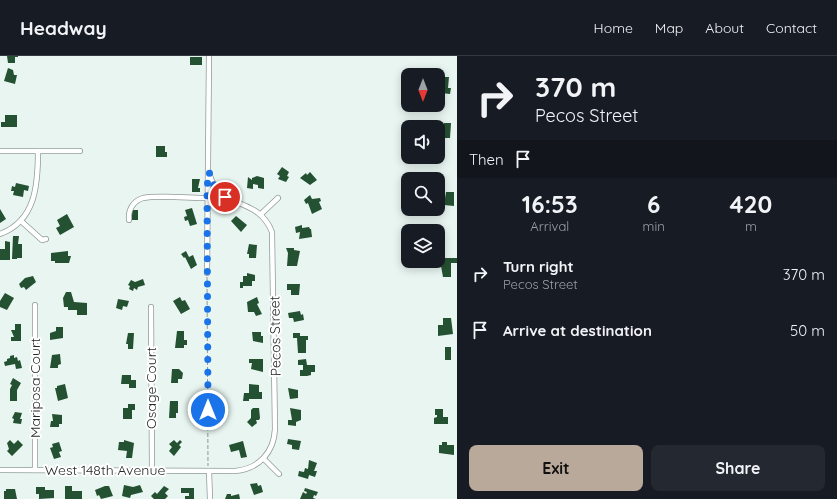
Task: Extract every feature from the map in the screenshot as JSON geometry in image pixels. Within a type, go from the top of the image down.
[{"type":"street","points":[[207,273],[209,56]]},
{"type":"street","points":[[0,151],[80,151]]},
{"type":"street","points":[[0,234],[6,232],[21,221],[29,209],[36,192],[38,151]]},
{"type":"street","points":[[209,172],[215,187],[225,197],[252,208],[261,214],[278,198]]},
{"type":"street","points":[[129,220],[130,209],[133,204],[144,198],[207,198]]},
{"type":"street","name":"Pecos Street","points":[[209,471],[243,470],[253,466],[264,458],[273,444],[275,429],[274,265],[272,232],[261,214]]},
{"type":"street","points":[[21,221],[42,240],[46,239]]},
{"type":"street","name":"Mariposa Court","points":[[35,305],[35,470]]},
{"type":"street","name":"Osage Court","points":[[151,307],[152,470]]},
{"type":"street","points":[[264,458],[279,474]]},
{"type":"street","name":"West 148th Avenue","points":[[0,470],[209,471]]},
{"type":"street","points":[[209,471],[210,499]]},
{"type":"path","points":[[207,273],[209,471]]},
{"type":"building","points":[[7,56],[18,57],[15,57],[15,63],[8,63]]},
{"type":"building","points":[[190,57],[202,57],[202,65],[190,65]]},
{"type":"building","points":[[8,68],[13,70],[14,75],[17,75],[15,84],[4,81]]},
{"type":"building","points":[[445,77],[449,77],[448,88],[451,88],[450,94],[445,93]]},
{"type":"building","points":[[5,115],[17,115],[17,127],[1,127],[1,122],[5,122]]},
{"type":"building","points":[[445,123],[451,123],[450,138],[445,138]]},
{"type":"building","points":[[156,146],[165,146],[167,157],[156,157]]},
{"type":"building","points":[[282,167],[289,172],[287,176],[289,177],[286,182],[278,179],[280,176],[277,174]]},
{"type":"building","points":[[310,172],[317,180],[310,185],[300,178],[306,173],[307,175]]},
{"type":"building","points":[[257,176],[264,178],[264,189],[258,188],[258,185],[253,184],[253,189],[247,188],[248,177],[252,180],[252,178]]},
{"type":"building","points":[[192,179],[200,179],[198,188],[200,188],[200,192],[192,192]]},
{"type":"building","points":[[16,183],[29,186],[28,191],[24,190],[23,197],[13,195],[14,191],[11,191],[12,186],[15,187]]},
{"type":"building","points":[[446,192],[454,192],[454,206],[445,205]]},
{"type":"building","points":[[310,195],[312,199],[320,198],[321,201],[319,202],[322,209],[312,214],[308,203],[306,204],[304,200]]},
{"type":"building","points":[[192,208],[197,224],[190,226],[188,220],[185,221],[184,217],[187,216],[185,210]]},
{"type":"building","points":[[0,209],[6,219],[0,223]]},
{"type":"building","points":[[132,210],[138,210],[138,220],[132,220]]},
{"type":"building","points":[[67,214],[74,227],[60,235],[56,228],[60,226],[57,220]]},
{"type":"building","points":[[236,216],[247,225],[241,232],[231,221]]},
{"type":"building","points":[[302,225],[302,228],[309,227],[311,229],[312,237],[299,239],[300,232],[296,233],[295,227]]},
{"type":"building","points":[[13,236],[19,236],[18,244],[22,244],[22,258],[12,259]]},
{"type":"building","points":[[5,241],[10,242],[10,260],[0,260],[0,249],[5,249]]},
{"type":"building","points":[[249,244],[257,245],[256,258],[249,258],[249,254],[247,254]]},
{"type":"building","points":[[286,248],[294,248],[294,250],[300,251],[297,266],[287,266],[288,253]]},
{"type":"building","points":[[68,251],[68,256],[71,256],[69,263],[55,263],[55,261],[51,261],[51,253]]},
{"type":"building","points":[[186,251],[189,257],[193,255],[197,265],[191,269],[185,257],[184,258],[181,254]]},
{"type":"building","points":[[445,258],[457,258],[457,263],[451,263],[451,277],[443,277],[441,268],[445,268]]},
{"type":"building","points":[[247,273],[255,275],[255,281],[252,281],[252,286],[243,286],[243,288],[240,288],[240,282],[243,282],[243,276],[247,276]]},
{"type":"building","points":[[33,276],[36,282],[26,290],[24,287],[21,288],[19,284],[25,278]]},
{"type":"building","points":[[143,279],[145,285],[138,287],[137,290],[134,288],[133,291],[129,289],[130,286],[128,285],[131,280],[135,282]]},
{"type":"building","points":[[287,284],[300,284],[299,295],[291,295],[291,290],[287,290]]},
{"type":"building","points":[[66,292],[71,292],[74,302],[87,303],[87,315],[77,315],[77,310],[68,310],[68,307],[64,307],[63,298]]},
{"type":"building","points":[[5,293],[14,298],[7,310],[0,307],[0,301]]},
{"type":"building","points":[[180,297],[182,301],[185,300],[190,309],[181,314],[173,301]]},
{"type":"building","points":[[257,297],[259,303],[257,304],[262,314],[256,316],[254,312],[248,312],[247,302]]},
{"type":"building","points":[[118,299],[129,301],[127,307],[123,306],[122,310],[116,308]]},
{"type":"building","points":[[300,311],[301,315],[303,314],[304,320],[294,322],[293,318],[289,318],[288,313]]},
{"type":"building","points":[[443,318],[451,318],[453,334],[438,336],[438,325],[443,325]]},
{"type":"building","points":[[15,324],[21,324],[21,341],[11,341],[11,337],[14,337],[11,330],[15,330]]},
{"type":"building","points":[[56,327],[63,327],[63,338],[50,340],[50,333],[56,331]]},
{"type":"building","points":[[177,331],[184,331],[184,340],[187,340],[187,345],[184,345],[184,348],[175,348]]},
{"type":"building","points":[[252,332],[261,332],[261,336],[263,336],[263,343],[253,341]]},
{"type":"building","points":[[128,333],[134,333],[133,349],[128,349],[128,344],[126,344]]},
{"type":"building","points":[[293,333],[300,333],[300,336],[308,336],[308,340],[306,340],[306,353],[298,353],[297,338],[293,338]]},
{"type":"building","points":[[445,347],[451,347],[451,360],[445,360]]},
{"type":"building","points":[[60,354],[61,364],[58,365],[58,368],[50,368],[52,355]]},
{"type":"building","points":[[14,355],[14,358],[17,357],[18,361],[20,360],[22,368],[16,369],[15,364],[5,366],[4,362],[10,358],[10,356]]},
{"type":"building","points":[[249,359],[263,359],[263,372],[251,369],[252,363],[249,363]]},
{"type":"building","points":[[306,359],[307,365],[315,365],[315,372],[311,372],[311,375],[300,376],[300,370],[303,370],[303,365],[298,365],[298,360]]},
{"type":"building","points":[[172,369],[179,369],[183,373],[182,379],[178,379],[178,383],[171,383]]},
{"type":"building","points":[[122,375],[131,375],[131,380],[136,380],[136,388],[129,388],[129,384],[121,384]]},
{"type":"building","points":[[13,378],[21,383],[17,390],[17,401],[10,401],[10,389],[12,385],[10,384]]},
{"type":"building","points":[[65,384],[68,398],[58,401],[55,388]]},
{"type":"building","points":[[249,384],[259,385],[259,392],[262,392],[262,399],[249,399],[249,401],[243,401],[244,393],[249,393]]},
{"type":"building","points":[[288,388],[298,390],[298,398],[290,399]]},
{"type":"building","points":[[170,401],[178,401],[178,413],[176,413],[176,418],[169,418]]},
{"type":"building","points":[[128,404],[135,404],[135,410],[132,410],[132,419],[123,419],[123,408],[128,408]]},
{"type":"building","points":[[253,408],[259,408],[260,418],[259,420],[256,420],[257,423],[252,427],[247,422],[251,418],[251,410]]},
{"type":"building","points":[[290,408],[301,410],[301,420],[296,422],[296,426],[288,425],[288,420],[292,420]]},
{"type":"building","points":[[435,409],[443,409],[443,417],[448,417],[448,424],[434,424],[434,418],[437,417],[437,415],[435,415]]},
{"type":"building","points":[[15,412],[22,413],[20,419],[22,419],[21,424],[13,423],[14,419],[12,418]]},
{"type":"building","points":[[52,414],[62,415],[62,424],[59,424],[59,427],[50,427],[51,421],[53,421]]},
{"type":"building","points":[[288,439],[301,441],[299,450],[292,449],[292,445],[287,444]]},
{"type":"building","points":[[10,440],[14,444],[18,440],[23,445],[12,456],[7,451],[9,449],[7,443]]},
{"type":"building","points":[[124,440],[134,443],[132,458],[126,458],[127,451],[118,450],[119,442],[124,442]]},
{"type":"building","points":[[174,440],[177,443],[180,440],[182,442],[179,445],[181,447],[174,456],[169,451],[172,447],[169,444]]},
{"type":"building","points":[[243,441],[247,457],[241,458],[239,450],[231,452],[229,445]]},
{"type":"building","points":[[59,442],[62,451],[59,452],[61,457],[54,459],[50,448],[53,447],[52,444]]},
{"type":"building","points":[[442,442],[447,442],[447,445],[454,445],[454,455],[439,453],[439,445],[442,445]]},
{"type":"building","points":[[309,460],[317,463],[314,471],[317,471],[315,477],[309,475],[308,479],[298,476],[299,471],[304,472],[305,468],[308,469]]},
{"type":"building","points":[[257,483],[258,486],[261,485],[263,492],[254,495],[250,484]]},
{"type":"building","points":[[124,485],[133,487],[140,485],[143,492],[131,495],[130,498],[122,496]]},
{"type":"building","points":[[65,486],[72,486],[72,491],[82,491],[82,499],[65,499]]},
{"type":"building","points":[[109,486],[113,496],[101,499],[99,495],[97,496],[95,490]]},
{"type":"building","points":[[164,486],[169,489],[165,493],[168,496],[165,499],[154,499],[151,496],[155,492],[157,494]]},
{"type":"building","points":[[36,487],[45,487],[45,490],[54,490],[54,498],[39,499],[39,494],[36,494]]},
{"type":"building","points":[[181,488],[194,488],[194,499],[185,499],[185,496],[189,496],[189,493],[181,493]]},
{"type":"building","points":[[305,488],[318,492],[313,498],[316,499],[300,499],[303,492],[306,494],[307,492],[304,491]]},
{"type":"building","points":[[6,489],[15,489],[17,499],[4,499],[4,491],[6,491]]},
{"type":"building","points":[[227,494],[231,494],[231,496],[239,494],[240,499],[225,499]]},
{"type":"route","points":[[208,410],[207,181],[209,172],[215,187],[225,197]]}]
